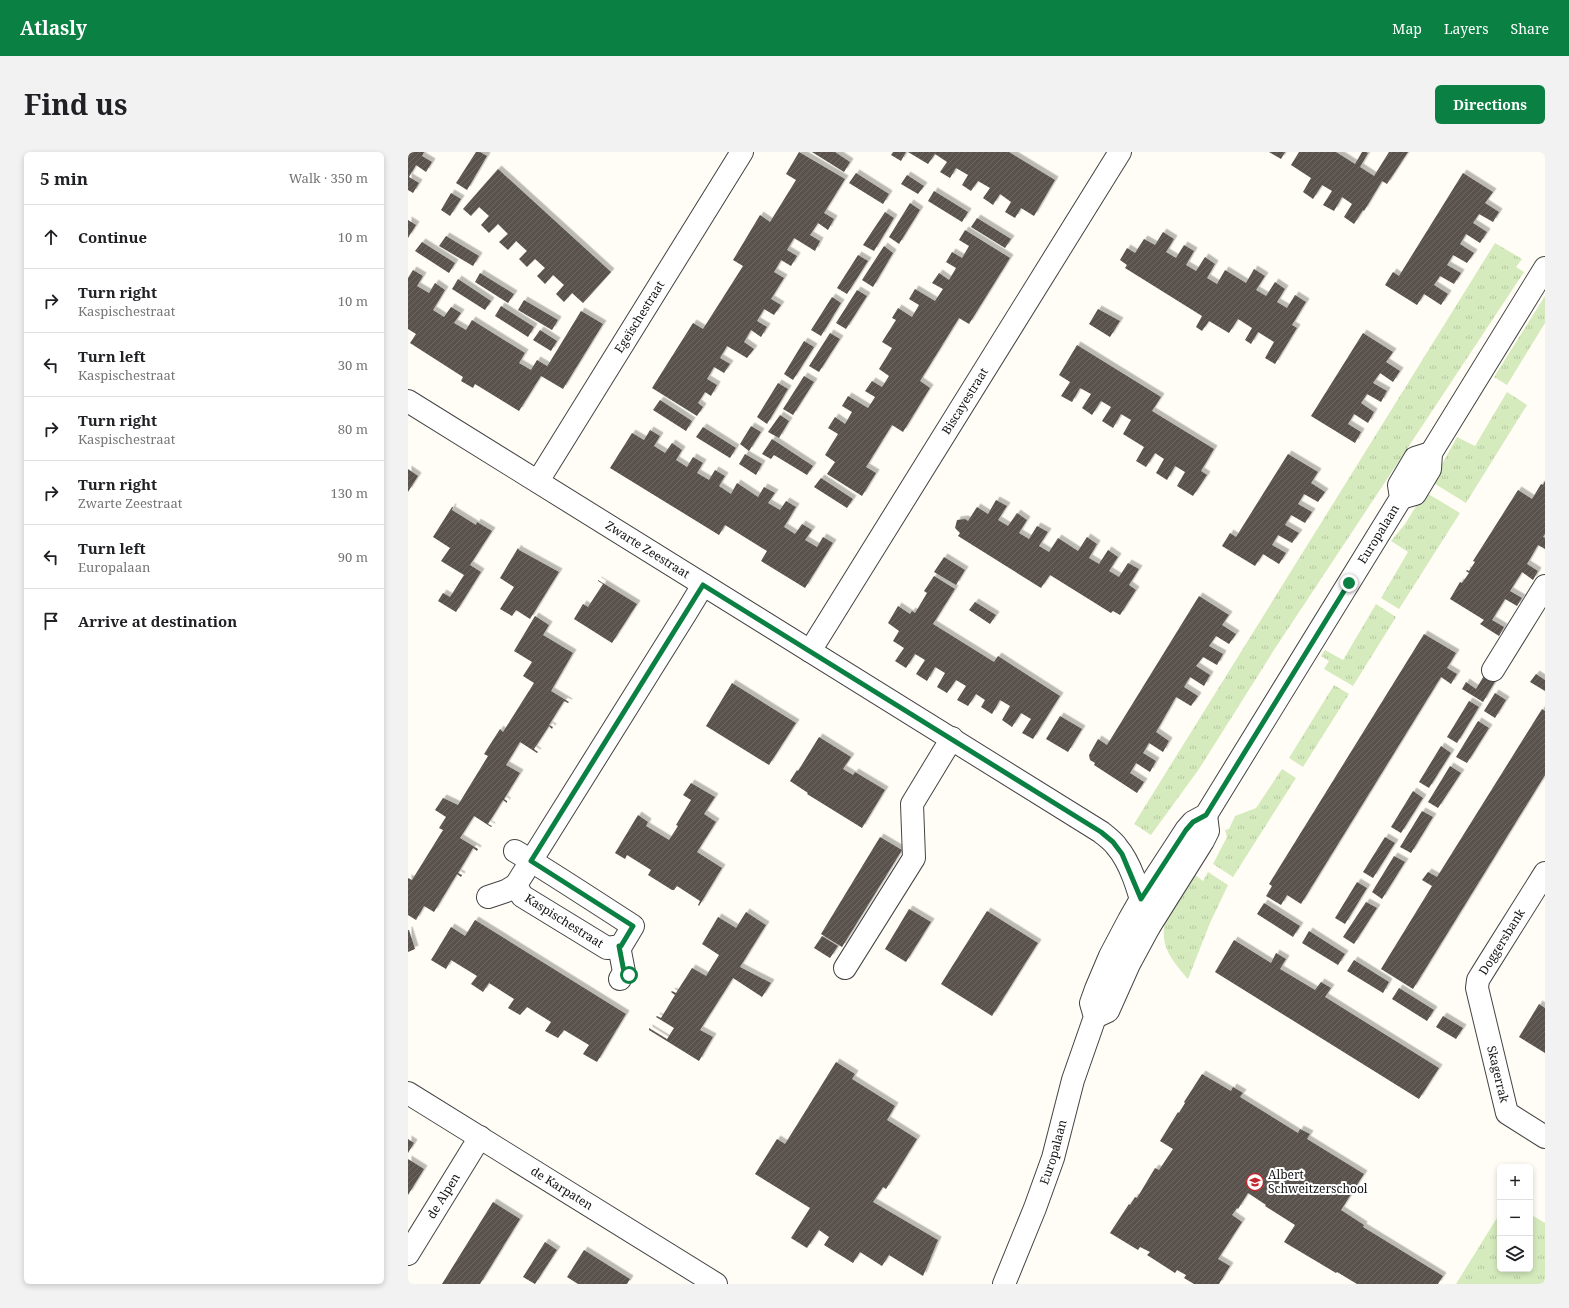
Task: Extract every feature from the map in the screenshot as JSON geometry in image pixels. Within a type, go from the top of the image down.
[{"type":"street","name":"Egeïschestraat","points":[[538,481],[742,152]]},
{"type":"street","name":"Biscayestraat","points":[[810,651],[1120,152]]},
{"type":"street","name":"Europalaan","points":[[1004,1284],[1048,1176],[1074,1080],[1095,1017],[1091,1003],[1110,956],[1141,899],[1186,830],[1193,822],[1206,815],[1401,498],[1415,494],[1430,469],[1431,453],[1545,268]]},
{"type":"street","name":"Zwarte Zeestraat","points":[[408,401],[1101,832],[1113,842],[1122,854],[1141,899],[1149,927]]},
{"type":"street","name":"Kaspischestraat","points":[[523,856],[633,926],[621,946],[606,948],[522,896],[516,885],[523,856],[703,585]]},
{"type":"street","points":[[1497,662],[1545,586]]},
{"type":"street","points":[[845,968],[914,858],[912,804],[952,738]]},
{"type":"street","points":[[1095,1017],[1108,1011],[1129,964],[1149,927],[1203,841],[1208,831],[1206,815]]},
{"type":"street","name":"Doggersbank","points":[[1489,1038],[1478,988],[1478,980],[1545,873]]},
{"type":"street","points":[[488,897],[506,891],[516,885]]},
{"type":"street","points":[[619,946],[626,976]]},
{"type":"street","name":"Skagerrak","points":[[1489,1038],[1507,1113],[1545,1137]]},
{"type":"street","name":"de Karpaten","points":[[408,1093],[480,1137],[691,1278],[716,1284]]},
{"type":"street","name":"de Alpen","points":[[408,1254],[480,1137]]},
{"type":"green space","points":[[1495,243],[1522,259],[1516,267],[1524,272],[1274,650],[1199,769],[1151,835],[1134,824]]},
{"type":"green space","points":[[1545,296],[1545,323],[1507,385],[1494,377]]},
{"type":"green space","points":[[1507,392],[1527,405],[1466,503],[1432,482],[1457,437],[1475,446]]},
{"type":"green space","points":[[1425,492],[1460,513],[1399,609],[1381,598],[1408,552],[1391,541],[1405,524]]},
{"type":"green space","points":[[1376,604],[1396,617],[1353,686],[1324,669],[1329,661],[1321,656],[1325,650],[1343,660]]},
{"type":"green space","points":[[1334,685],[1349,694],[1303,767],[1289,758]]},
{"type":"green space","points":[[1282,769],[1296,778],[1233,877],[1213,864],[1227,837],[1225,830],[1229,829],[1235,816],[1256,808]]},
{"type":"green space","points":[[1208,872],[1228,885],[1210,923],[1188,979],[1168,952],[1165,944],[1164,928],[1166,918],[1194,874],[1203,881]]},
{"type":"green space","points":[[1533,1216],[1545,1223],[1545,1284],[1456,1284],[1497,1218],[1497,1272],[1533,1272]]},
{"type":"building","points":[[408,152],[424,152],[422,156],[432,162],[426,172],[416,165],[409,177],[419,183],[413,193],[408,190]]},
{"type":"building","points":[[476,152],[480,152],[487,156],[467,190],[456,183]]},
{"type":"building","points":[[799,152],[845,179],[824,213],[834,219],[828,230],[818,223],[810,235],[820,241],[815,251],[794,238],[787,250],[797,256],[791,266],[781,260],[774,272],[784,278],[771,299],[781,305],[774,315],[764,309],[757,321],[767,327],[761,337],[751,330],[744,342],[754,349],[747,358],[727,346],[720,358],[730,364],[724,373],[714,367],[707,379],[717,385],[711,396],[705,392],[698,403],[703,407],[697,416],[652,388],[693,323],[703,329],[743,266],[733,260],[760,215],[770,222],[796,180],[786,174]]},
{"type":"building","points":[[812,152],[835,152],[850,162],[844,172]]},
{"type":"building","points":[[893,152],[906,152],[901,161],[891,155]]},
{"type":"building","points":[[908,152],[1009,152],[1055,180],[1034,216],[1021,208],[1015,218],[1005,212],[1011,202],[1000,194],[993,205],[983,198],[990,188],[978,181],[971,191],[962,185],[968,175],[956,168],[950,178],[940,172],[947,162],[935,154],[928,164]]},
{"type":"building","points":[[1269,152],[1285,152],[1281,159]]},
{"type":"building","points":[[1299,152],[1336,152],[1355,164],[1362,152],[1366,152],[1368,153],[1360,167],[1374,176],[1389,152],[1408,152],[1387,184],[1382,181],[1364,211],[1363,210],[1354,224],[1344,217],[1352,204],[1342,197],[1334,211],[1323,205],[1332,191],[1322,185],[1313,199],[1303,192],[1311,178],[1291,165]]},
{"type":"building","points":[[498,169],[611,272],[583,303],[572,293],[564,302],[556,294],[564,285],[553,275],[545,284],[537,276],[545,268],[535,259],[527,267],[519,259],[527,251],[516,241],[508,250],[499,242],[508,234],[498,224],[489,233],[481,225],[489,216],[479,207],[471,216],[463,209]]},
{"type":"building","points":[[856,173],[889,194],[883,204],[849,183]]},
{"type":"building","points":[[1463,173],[1493,192],[1485,203],[1499,212],[1493,222],[1479,214],[1473,223],[1487,232],[1480,243],[1466,234],[1460,244],[1474,253],[1467,263],[1453,255],[1447,265],[1461,273],[1454,284],[1440,276],[1434,285],[1448,294],[1441,305],[1424,294],[1417,305],[1385,285],[1393,272],[1399,276]]},
{"type":"building","points":[[907,175],[924,186],[918,194],[901,184]]},
{"type":"building","points":[[934,191],[968,212],[962,222],[928,201]]},
{"type":"building","points":[[451,193],[461,199],[450,216],[441,210]]},
{"type":"building","points":[[910,203],[920,210],[899,244],[889,237]]},
{"type":"building","points":[[885,212],[894,218],[874,251],[863,245]]},
{"type":"building","points":[[977,218],[1011,239],[1005,248],[971,227]]},
{"type":"building","points":[[408,220],[416,225],[408,238]]},
{"type":"building","points":[[965,230],[1010,258],[969,324],[959,318],[920,381],[930,388],[903,432],[892,425],[866,467],[876,473],[862,496],[827,474],[835,462],[825,455],[838,434],[828,428],[835,417],[845,424],[852,412],[842,406],[848,396],[868,408],[875,397],[865,391],[872,381],[882,387],[889,376],[879,369],[892,348],[882,342],[896,320],[892,318],[898,308],[912,317],[919,305],[909,299],[915,289],[935,301],[943,289],[932,283],[939,273],[949,280],[956,268],[946,262],[952,252],[962,258],[969,246],[959,240]]},
{"type":"building","points":[[1163,232],[1174,239],[1166,252],[1176,258],[1184,245],[1194,251],[1186,265],[1196,271],[1205,257],[1215,264],[1207,278],[1217,284],[1225,270],[1246,283],[1254,269],[1265,276],[1256,290],[1266,296],[1275,282],[1285,289],[1277,302],[1287,308],[1295,295],[1306,302],[1292,325],[1297,328],[1275,364],[1265,358],[1274,342],[1258,332],[1251,344],[1245,340],[1252,328],[1238,319],[1229,333],[1209,321],[1202,331],[1196,327],[1202,316],[1125,268],[1127,265],[1120,260],[1127,248],[1135,253],[1144,239],[1155,245]]},
{"type":"building","points":[[446,236],[479,256],[473,266],[439,246]]},
{"type":"building","points":[[422,242],[455,263],[449,273],[415,251]]},
{"type":"building","points":[[884,246],[893,253],[873,287],[862,280]]},
{"type":"building","points":[[858,255],[868,261],[847,294],[837,288]]},
{"type":"building","points":[[413,270],[423,276],[417,286],[429,293],[435,283],[445,290],[433,310],[444,317],[451,307],[461,313],[454,323],[466,330],[472,320],[525,353],[519,363],[531,370],[537,360],[547,366],[548,365],[581,311],[603,324],[563,389],[541,376],[519,411],[475,384],[473,388],[461,381],[463,377],[410,343],[416,334],[408,329],[408,278]]},
{"type":"building","points":[[480,273],[514,294],[508,303],[475,282]]},
{"type":"building","points":[[458,279],[491,301],[485,310],[452,289]]},
{"type":"building","points":[[857,290],[867,296],[846,329],[836,323]]},
{"type":"building","points":[[832,297],[841,303],[821,336],[811,330]]},
{"type":"building","points":[[524,300],[558,320],[552,330],[518,310]]},
{"type":"building","points":[[501,306],[534,327],[528,337],[495,316]]},
{"type":"building","points":[[1098,309],[1120,321],[1110,337],[1089,324]]},
{"type":"building","points":[[540,330],[557,341],[551,351],[533,340]]},
{"type":"building","points":[[830,333],[840,339],[819,372],[809,366]]},
{"type":"building","points":[[1363,333],[1393,352],[1386,362],[1400,371],[1393,382],[1380,373],[1373,383],[1387,391],[1381,402],[1367,394],[1361,403],[1374,412],[1368,423],[1354,414],[1348,424],[1361,432],[1355,443],[1311,416]]},
{"type":"building","points":[[804,341],[814,347],[793,380],[784,374]]},
{"type":"building","points":[[1077,345],[1161,397],[1152,411],[1214,449],[1201,471],[1207,475],[1193,496],[1177,486],[1185,472],[1175,466],[1167,480],[1156,473],[1164,459],[1155,453],[1146,467],[1136,461],[1144,447],[1123,434],[1131,420],[1121,414],[1113,428],[1102,421],[1111,407],[1101,401],[1092,415],[1082,408],[1091,394],[1080,388],[1072,402],[1061,396],[1070,382],[1059,375]]},
{"type":"building","points":[[804,376],[814,382],[793,415],[783,409]]},
{"type":"building","points":[[778,383],[788,389],[767,424],[757,417]]},
{"type":"building","points":[[660,400],[692,421],[686,431],[653,410]]},
{"type":"building","points":[[780,415],[789,421],[779,438],[768,432]]},
{"type":"building","points":[[751,426],[761,432],[749,451],[740,444]]},
{"type":"building","points":[[703,427],[736,448],[730,458],[696,437]]},
{"type":"building","points":[[650,430],[660,436],[654,446],[665,453],[672,443],[682,450],[676,460],[687,467],[693,457],[703,463],[697,473],[709,480],[715,470],[725,476],[719,486],[731,494],[737,483],[758,497],[764,487],[775,493],[768,503],[780,510],[786,501],[796,507],[784,527],[795,534],[802,524],[812,530],[805,540],[817,547],[823,537],[833,543],[805,588],[761,561],[767,551],[725,525],[719,535],[610,468],[632,433],[644,440]]},
{"type":"building","points":[[772,439],[813,466],[807,475],[774,455],[771,459],[762,454]]},
{"type":"building","points":[[745,454],[762,464],[756,475],[739,464]]},
{"type":"building","points":[[1288,454],[1318,472],[1311,483],[1325,492],[1318,502],[1304,494],[1298,504],[1312,512],[1305,523],[1291,515],[1285,525],[1299,533],[1292,543],[1278,535],[1272,545],[1286,553],[1279,564],[1263,554],[1255,566],[1222,546],[1230,533],[1236,537]]},
{"type":"building","points":[[408,469],[418,476],[408,492]]},
{"type":"building","points":[[821,478],[853,499],[847,508],[814,487]]},
{"type":"building","points":[[1545,481],[1545,534],[1543,537],[1545,538],[1545,549],[1538,545],[1527,564],[1538,571],[1533,580],[1522,572],[1510,591],[1522,598],[1517,606],[1505,599],[1492,620],[1504,627],[1499,636],[1480,624],[1484,620],[1450,599],[1460,582],[1462,583],[1469,573],[1466,571],[1469,571],[1475,562],[1473,561],[1518,490],[1532,499],[1541,484],[1543,485]]},
{"type":"building","points":[[996,500],[1007,506],[998,520],[1008,526],[1017,513],[1027,520],[1019,533],[1029,539],[1037,526],[1048,532],[1039,546],[1049,552],[1058,538],[1078,551],[1087,537],[1097,544],[1089,558],[1099,564],[1108,550],[1118,557],[1109,571],[1119,577],[1128,563],[1139,569],[1129,585],[1136,590],[1120,615],[1113,611],[1111,613],[1050,575],[1041,588],[958,536],[960,533],[955,528],[957,520],[965,519],[968,521],[977,507],[988,514]]},
{"type":"building","points":[[452,507],[452,510],[476,525],[477,522],[492,531],[470,565],[481,572],[456,612],[438,601],[443,593],[450,597],[464,575],[441,561],[450,548],[433,537]]},
{"type":"building","points":[[518,548],[519,550],[559,572],[530,619],[516,610],[512,616],[500,609],[514,587],[500,578]]},
{"type":"building","points":[[944,557],[965,570],[956,585],[934,572]]},
{"type":"building","points":[[934,576],[955,589],[933,624],[994,662],[998,656],[1060,696],[1033,739],[1022,733],[1031,719],[1021,713],[1012,727],[1002,720],[1010,706],[1000,700],[992,714],[981,707],[985,700],[976,694],[968,706],[957,700],[966,686],[956,680],[947,693],[937,687],[945,673],[935,667],[927,681],[916,674],[925,660],[915,654],[906,668],[895,661],[904,648],[893,641],[899,631],[888,623],[898,606],[910,614],[912,611],[915,613],[927,593],[924,591]]},
{"type":"building","points":[[598,580],[637,604],[612,643],[574,619],[583,604],[588,607],[603,584]]},
{"type":"building","points":[[1199,596],[1229,615],[1222,625],[1236,634],[1229,644],[1216,636],[1209,646],[1223,654],[1217,665],[1203,657],[1196,666],[1210,675],[1204,686],[1190,677],[1184,687],[1198,696],[1191,706],[1176,697],[1156,732],[1169,741],[1163,752],[1149,743],[1143,753],[1156,761],[1150,772],[1136,763],[1130,773],[1144,782],[1137,793],[1094,765],[1095,763],[1090,760],[1089,755],[1098,739],[1107,745]]},
{"type":"building","points":[[975,602],[996,615],[990,624],[969,610]]},
{"type":"building","points":[[535,616],[549,625],[543,635],[573,653],[551,691],[569,702],[564,701],[549,725],[553,727],[552,729],[549,726],[534,749],[538,752],[537,753],[520,742],[506,765],[520,773],[504,799],[507,803],[503,800],[488,824],[492,826],[491,827],[474,816],[460,838],[478,849],[477,851],[473,848],[458,873],[462,875],[461,877],[457,874],[434,912],[424,906],[416,920],[408,915],[408,878],[412,880],[443,830],[439,828],[446,817],[435,810],[443,798],[458,805],[488,756],[484,754],[500,729],[503,732],[534,683],[523,676],[532,662],[514,651]]},
{"type":"building","points":[[1424,634],[1456,653],[1447,668],[1457,674],[1451,684],[1441,677],[1301,904],[1287,895],[1281,905],[1266,896],[1272,886],[1269,884]]},
{"type":"building","points":[[1485,674],[1496,680],[1483,702],[1462,689],[1466,682],[1476,689]]},
{"type":"building","points":[[1536,674],[1545,680],[1545,691],[1530,682]]},
{"type":"building","points":[[732,683],[796,723],[769,765],[706,726]]},
{"type":"building","points":[[1495,693],[1506,700],[1495,718],[1484,711]]},
{"type":"building","points":[[1469,701],[1479,707],[1457,743],[1447,737]]},
{"type":"building","points":[[1542,709],[1545,711],[1545,775],[1413,989],[1381,969],[1432,886],[1422,880],[1428,872],[1437,877]]},
{"type":"building","points":[[1060,716],[1082,729],[1068,752],[1046,739]]},
{"type":"building","points":[[1478,721],[1489,728],[1467,763],[1456,757]]},
{"type":"building","points":[[819,737],[851,757],[843,769],[853,775],[855,772],[885,790],[862,828],[807,794],[808,793],[790,781]]},
{"type":"building","points":[[1441,746],[1451,753],[1429,788],[1419,782]]},
{"type":"building","points":[[1450,766],[1461,773],[1438,808],[1428,802]]},
{"type":"building","points":[[691,783],[715,797],[704,814],[716,822],[697,852],[722,868],[699,906],[700,901],[677,886],[674,890],[672,890],[648,875],[651,870],[627,855],[625,859],[615,853],[638,815],[648,822],[646,826],[669,840],[691,800],[683,795]]},
{"type":"building","points":[[1413,791],[1423,798],[1401,833],[1391,827]]},
{"type":"building","points":[[1422,811],[1433,817],[1411,853],[1400,847]]},
{"type":"building","points":[[880,837],[902,850],[842,947],[821,934]]},
{"type":"building","points":[[1385,837],[1395,843],[1373,878],[1363,872]]},
{"type":"building","points":[[1394,856],[1405,862],[1382,899],[1372,892]]},
{"type":"building","points":[[1357,882],[1367,888],[1345,924],[1335,918]]},
{"type":"building","points":[[1366,902],[1377,908],[1354,944],[1343,937]]},
{"type":"building","points":[[1264,903],[1300,926],[1293,937],[1257,914]]},
{"type":"building","points":[[909,909],[931,922],[906,962],[885,949]]},
{"type":"building","points":[[987,911],[1038,943],[992,1016],[941,984]]},
{"type":"building","points":[[746,912],[766,925],[740,967],[771,983],[762,997],[733,978],[700,1030],[713,1037],[699,1061],[649,1030],[649,1028],[667,1039],[674,1028],[656,1017],[661,1018],[675,995],[671,992],[676,993],[692,968],[706,976],[719,955],[702,944],[718,917],[736,928]]},
{"type":"building","points":[[475,920],[626,1014],[597,1062],[583,1054],[589,1045],[564,1030],[558,1038],[545,1031],[551,1022],[527,1007],[520,1015],[508,1008],[514,999],[489,983],[483,992],[471,984],[477,976],[451,960],[446,969],[431,960],[451,927],[465,936]]},
{"type":"building","points":[[408,930],[415,949],[408,952]]},
{"type":"building","points":[[1309,931],[1345,954],[1338,965],[1302,943]]},
{"type":"building","points":[[822,936],[838,946],[830,958],[814,948]]},
{"type":"building","points":[[1234,940],[1271,963],[1276,953],[1286,959],[1280,969],[1315,990],[1321,982],[1331,988],[1325,997],[1439,1068],[1419,1099],[1215,972]]},
{"type":"building","points":[[1354,960],[1389,982],[1383,993],[1347,971]]},
{"type":"building","points":[[1399,988],[1434,1010],[1427,1021],[1392,999]]},
{"type":"building","points":[[1539,1004],[1545,1008],[1545,1053],[1519,1037]]},
{"type":"building","points":[[1443,1016],[1463,1028],[1456,1039],[1436,1027]]},
{"type":"building","points":[[836,1062],[855,1074],[852,1079],[895,1106],[887,1120],[917,1139],[886,1189],[883,1187],[873,1202],[938,1240],[923,1276],[889,1255],[882,1266],[860,1252],[853,1263],[824,1245],[829,1237],[819,1230],[807,1248],[791,1238],[810,1208],[755,1174],[777,1139],[785,1144]]},
{"type":"building","points":[[1202,1074],[1231,1091],[1233,1087],[1243,1093],[1240,1097],[1298,1133],[1300,1129],[1310,1134],[1307,1139],[1364,1174],[1341,1210],[1364,1225],[1363,1227],[1443,1276],[1438,1284],[1357,1284],[1284,1242],[1295,1225],[1248,1193],[1238,1209],[1237,1208],[1232,1215],[1242,1222],[1218,1259],[1230,1266],[1219,1284],[1194,1284],[1184,1278],[1186,1275],[1177,1270],[1175,1273],[1147,1255],[1150,1252],[1140,1247],[1138,1250],[1110,1233],[1129,1204],[1130,1205],[1135,1197],[1137,1198],[1155,1168],[1159,1170],[1173,1149],[1160,1141],[1178,1112],[1179,1113],[1185,1103],[1184,1102]]},
{"type":"building","points":[[408,1139],[414,1143],[408,1153]]},
{"type":"building","points":[[408,1159],[424,1169],[408,1195]]},
{"type":"building","points":[[493,1202],[520,1219],[480,1284],[442,1284]]},
{"type":"building","points":[[545,1242],[557,1250],[535,1284],[523,1277]]},
{"type":"building","points":[[584,1250],[630,1279],[627,1284],[578,1284],[567,1277]]},
{"type":"place","name":"Albert Schweitzerschool","points":[[1255,1182]]},
{"type":"route","points":[[629,975],[624,972],[619,946],[621,946],[633,926],[531,861],[703,585],[952,738],[1101,832],[1113,842],[1122,854],[1136,884],[1141,899],[1186,830],[1193,822],[1206,815],[1349,583]]}]
